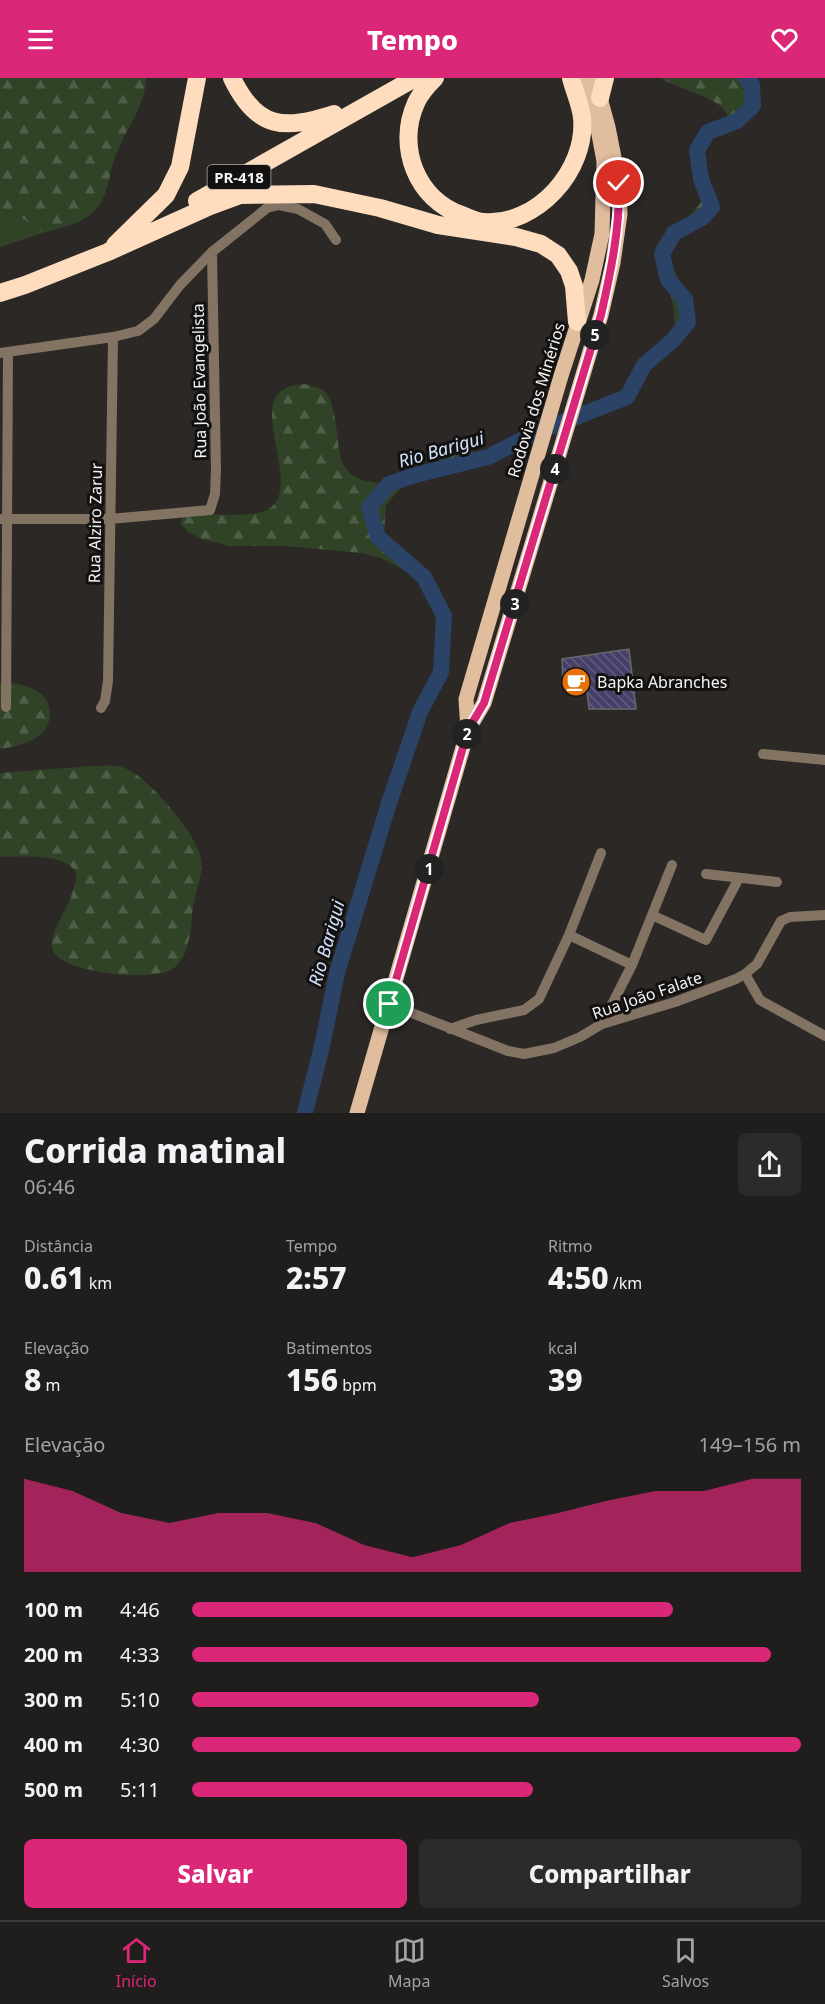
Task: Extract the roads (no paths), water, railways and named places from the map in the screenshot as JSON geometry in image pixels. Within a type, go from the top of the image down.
[{"type":"highway","points":[[108,252],[166,195],[180,167],[196,78]]},
{"type":"highway","points":[[232,78],[241,98],[265,119],[285,124],[306,123],[370,102]]},
{"type":"highway","name":"PR-418","points":[[0,293],[108,252],[415,78]]},
{"type":"highway","points":[[435,78],[416,102],[411,118],[407,142],[415,174],[430,196],[450,211],[482,222],[508,221],[532,209],[551,195],[570,172],[580,144],[582,118],[571,78]]},
{"type":"highway","points":[[600,98],[605,78]]},
{"type":"highway","points":[[108,252],[240,195],[314,194],[438,225],[516,237],[541,244],[558,255],[569,271],[574,286],[577,322]]},
{"type":"main road","name":"Rodovia dos Minérios","points":[[468,730],[466,699],[556,391],[592,280],[602,234],[604,161],[598,129],[579,78]]},
{"type":"main road","name":"Rodovia dos Minérios","points":[[357,1113],[468,730],[484,703],[601,315],[613,263],[620,214],[619,183],[600,98],[592,78]]},
{"type":"street","points":[[6,707],[4,352],[113,337],[138,331],[154,319],[180,285],[212,252],[267,208],[279,205],[298,209],[325,224],[336,240]]},
{"type":"street","name":"Rua João Evangelista","points":[[110,519],[210,510],[215,494],[216,469],[212,252]]},
{"type":"street","name":"Rua Alziro Zarur","points":[[101,708],[105,701],[108,681],[113,337]]},
{"type":"street","points":[[4,519],[110,519]]},
{"type":"street","points":[[763,754],[825,760]]},
{"type":"street","points":[[450,1029],[476,1020],[524,1010],[531,1006],[544,990],[569,935],[601,853]]},
{"type":"street","points":[[602,1024],[632,965],[672,866]]},
{"type":"street","points":[[706,874],[777,882]]},
{"type":"street","points":[[652,915],[706,939],[739,878]]},
{"type":"street","name":"Rua João Falate","points":[[389,1004],[508,1051],[525,1054],[568,1043],[602,1024],[675,1002],[745,974],[762,958],[781,921],[795,916],[825,915]]},
{"type":"street","points":[[569,935],[632,965]]},
{"type":"street","points":[[745,974],[760,1000],[825,1036]]},
{"type":"waterway","name":"Rio Barigui","points":[[305,1113],[337,973],[389,803],[420,712],[441,672],[444,616],[424,577],[378,537],[369,507],[389,484],[415,475],[488,457],[535,433],[627,397],[644,365],[672,341],[688,322],[685,299],[668,280],[662,254],[674,233],[702,218],[712,207],[701,179],[697,150],[708,132],[737,121],[753,106],[752,85],[746,78]]},
{"type":"waterway","name":"Rio Barigui","points":[[752,85],[756,78]]},
{"type":"place","name":"Bapka Abranches","points":[[576,682]]}]
